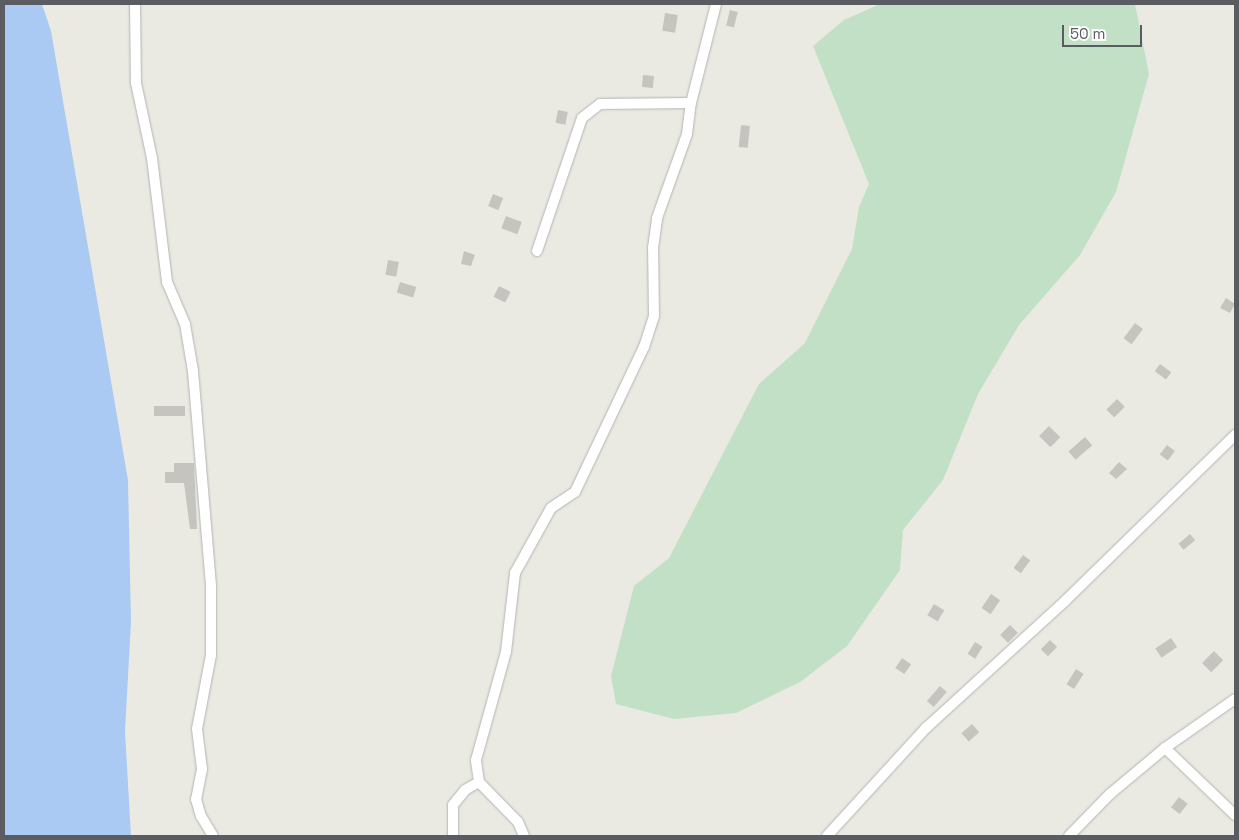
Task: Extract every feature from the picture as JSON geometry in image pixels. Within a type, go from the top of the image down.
[{"type":"street","points":[[135,4],[136,83],[152,158],[167,282],[185,324],[193,371],[211,615],[211,655],[197,729],[202,769],[196,799],[200,816],[213,836]]},
{"type":"street","points":[[524,836],[518,822],[479,782],[476,760],[506,652],[516,573],[551,508],[575,492],[644,347],[654,316],[653,248],[657,218],[687,134],[691,103],[716,4]]},
{"type":"street","points":[[537,251],[582,118],[600,104],[691,103]]},
{"type":"street","points":[[827,836],[926,728],[1065,602],[1235,435]]},
{"type":"street","points":[[1069,836],[1110,794],[1165,748],[1235,700]]},
{"type":"street","points":[[1165,748],[1235,815]]},
{"type":"street","points":[[452,836],[453,805],[465,790],[479,782]]},
{"type":"green space","points":[[880,4],[1135,4],[1149,74],[1116,192],[1080,255],[1019,325],[978,394],[943,480],[903,530],[900,570],[847,646],[800,682],[736,713],[674,719],[616,704],[611,676],[634,586],[669,558],[759,384],[805,343],[852,249],[859,207],[869,184],[813,46],[844,20]]},
{"type":"water","points":[[4,4],[42,4],[51,31],[128,480],[131,622],[125,731],[131,836],[4,836]]},
{"type":"building","points":[[730,10],[738,12],[734,27],[726,26]]},
{"type":"building","points":[[665,13],[678,15],[675,33],[662,31]]},
{"type":"building","points":[[643,75],[654,76],[653,88],[642,87]]},
{"type":"building","points":[[558,110],[568,112],[565,125],[556,123]]},
{"type":"building","points":[[741,125],[750,126],[748,148],[739,147]]},
{"type":"building","points":[[493,194],[503,198],[498,210],[488,206]]},
{"type":"building","points":[[506,216],[522,222],[517,234],[501,228]]},
{"type":"building","points":[[464,251],[475,255],[471,266],[461,264]]},
{"type":"building","points":[[388,260],[399,262],[396,277],[385,275]]},
{"type":"building","points":[[400,282],[416,287],[413,297],[397,293]]},
{"type":"building","points":[[499,286],[511,292],[505,303],[494,297]]},
{"type":"building","points":[[1226,298],[1235,304],[1230,313],[1220,308]]},
{"type":"building","points":[[1135,323],[1143,329],[1132,344],[1124,338]]},
{"type":"building","points":[[1160,364],[1171,372],[1166,380],[1155,371]]},
{"type":"building","points":[[1117,399],[1125,407],[1114,417],[1106,410]]},
{"type":"building","points":[[154,406],[185,406],[185,416],[154,416]]},
{"type":"building","points":[[1049,426],[1060,437],[1050,447],[1039,436]]},
{"type":"building","points":[[1085,437],[1092,445],[1076,460],[1068,451]]},
{"type":"building","points":[[1167,445],[1175,451],[1168,461],[1160,455]]},
{"type":"building","points":[[1119,462],[1127,469],[1116,479],[1109,473]]},
{"type":"building","points":[[174,463],[194,463],[197,529],[190,529],[184,483],[165,483],[165,472],[174,472]]},
{"type":"building","points":[[1190,534],[1195,540],[1184,550],[1179,544]]},
{"type":"building","points":[[1023,555],[1030,560],[1021,573],[1014,568]]},
{"type":"building","points":[[991,594],[1000,600],[991,614],[981,608]]},
{"type":"building","points":[[934,604],[944,610],[938,621],[927,615]]},
{"type":"building","points":[[1010,625],[1018,633],[1008,643],[1000,635]]},
{"type":"building","points":[[1171,638],[1177,647],[1161,658],[1155,649]]},
{"type":"building","points":[[1050,640],[1057,647],[1048,656],[1041,649]]},
{"type":"building","points":[[975,642],[983,647],[975,659],[968,654]]},
{"type":"building","points":[[1214,651],[1223,660],[1211,672],[1202,663]]},
{"type":"building","points":[[902,658],[911,664],[904,674],[895,668]]},
{"type":"building","points":[[1076,669],[1084,674],[1074,689],[1066,684]]},
{"type":"building","points":[[940,686],[947,692],[934,707],[927,701]]},
{"type":"building","points":[[972,724],[979,732],[969,741],[961,733]]},
{"type":"building","points":[[1179,797],[1188,804],[1180,814],[1171,807]]}]
